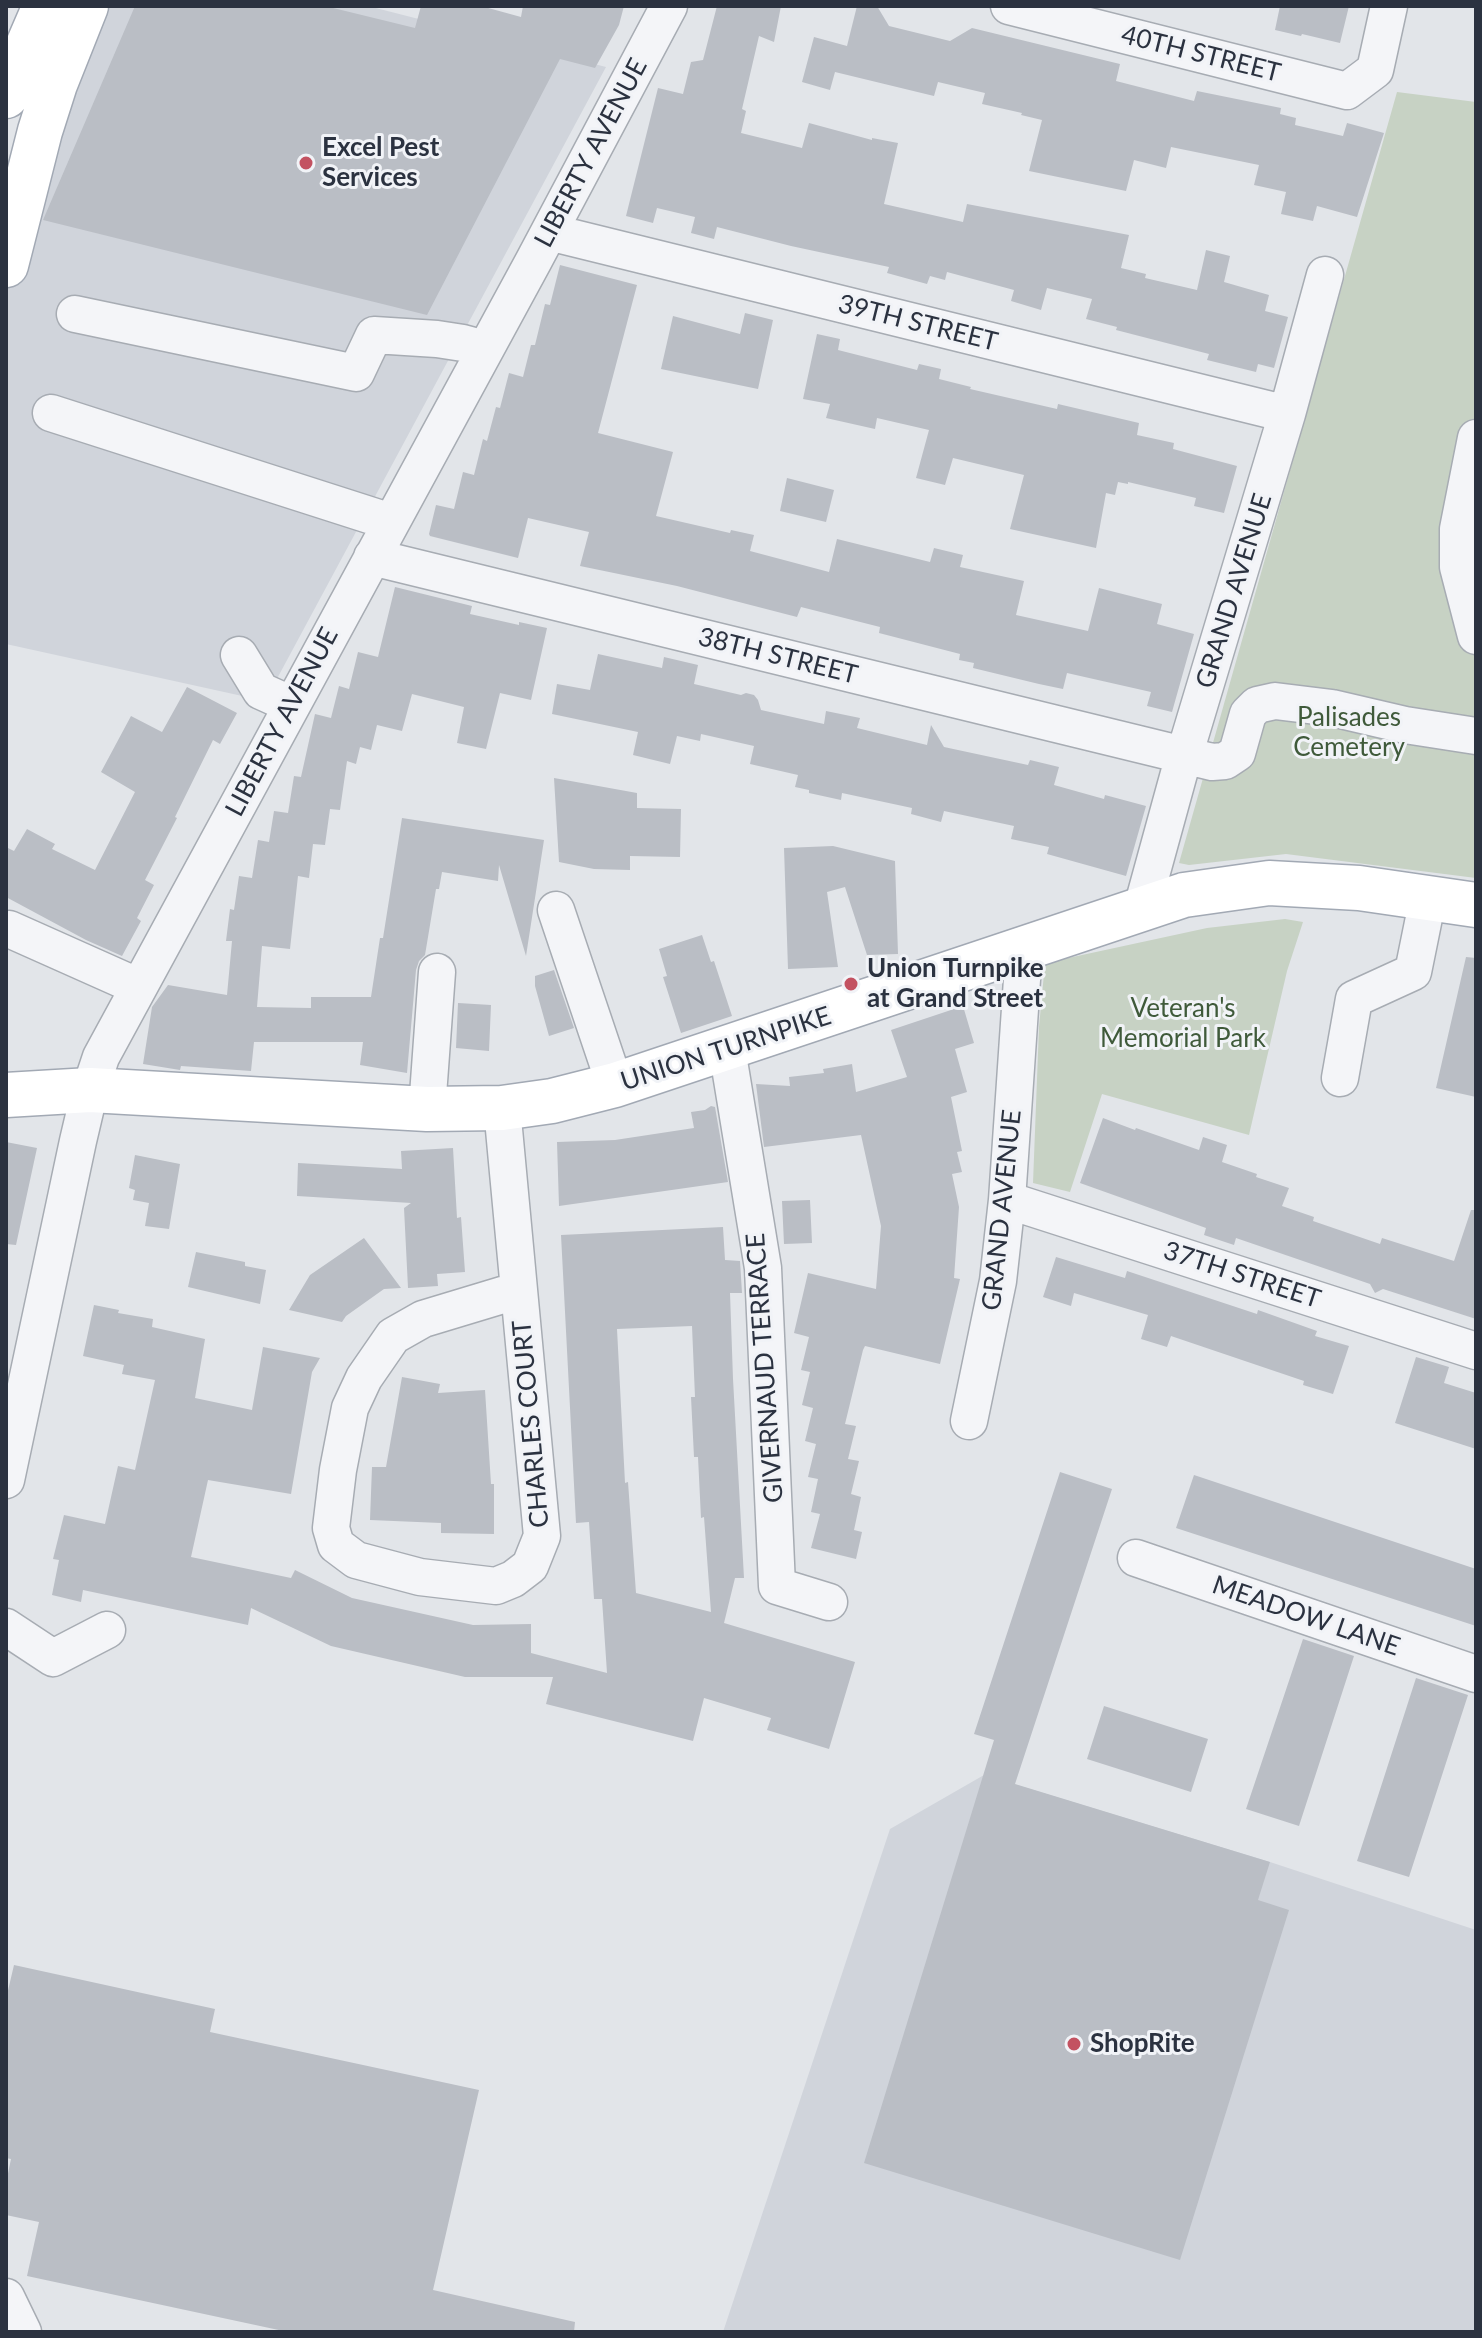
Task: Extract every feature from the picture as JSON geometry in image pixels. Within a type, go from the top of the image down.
[{"type":"main road","points":[[6,96],[45,6]]},
{"type":"main road","points":[[6,265],[40,131],[86,6]]},
{"type":"main road","name":"UNION TURNPIKE","points":[[8,1094],[90,1090],[427,1109],[502,1108],[552,1101],[615,1085],[1184,895],[1269,883],[1359,888],[1476,905]]},
{"type":"street","name":"LIBERTY AVENUE","points":[[6,1480],[90,1090],[101,1057],[669,6]]},
{"type":"street","name":"40TH STREET","points":[[1009,6],[1347,91],[1375,70],[1389,6]]},
{"type":"street","name":"39TH STREET","points":[[549,232],[1287,414]]},
{"type":"street","name":"GRAND AVENUE","points":[[1142,908],[1325,275]]},
{"type":"street","points":[[75,314],[356,373],[374,335],[437,339],[485,349]]},
{"type":"street","points":[[51,413],[391,522]]},
{"type":"street","points":[[1476,438],[1458,529],[1458,567],[1476,636]]},
{"type":"street","name":"38TH STREET","points":[[372,557],[1212,762],[1225,761],[1237,753],[1248,714],[1257,705],[1275,701],[1332,708],[1405,725],[1476,736]]},
{"type":"street","points":[[239,655],[261,691],[292,705]]},
{"type":"street","points":[[1340,1078],[1354,999],[1413,972],[1428,898]]},
{"type":"street","points":[[556,910],[615,1085]]},
{"type":"street","points":[[9,929],[139,987]]},
{"type":"street","name":"GRAND AVENUE","points":[[969,1421],[998,1281],[1007,1200],[1024,950]]},
{"type":"street","points":[[427,1109],[437,972]]},
{"type":"street","name":"GIVERNAUD TERRACE","points":[[727,1049],[763,1268],[777,1586],[829,1602]]},
{"type":"street","name":"CHARLES COURT","points":[[502,1108],[542,1536],[530,1566],[513,1579],[496,1586],[420,1577],[356,1560],[336,1545],[331,1528],[350,1408],[364,1378],[393,1336],[423,1319],[519,1290]]},
{"type":"street","name":"37TH STREET","points":[[1007,1200],[1476,1351]]},
{"type":"street","name":"MEADOW LANE","points":[[1136,1558],[1476,1674]]},
{"type":"street","points":[[6,1627],[53,1658],[107,1630]]},
{"type":"street","points":[[6,2297],[23,2332]]},
{"type":"shaded area","points":[[53,6],[368,6],[606,67],[265,701],[6,644],[6,261]]},
{"type":"shaded area","points":[[984,1775],[1270,1862],[1476,1930],[1476,2332],[723,2332],[890,1829]]},
{"type":"green space","name":"Palisades Cemetery","points":[[1397,92],[1476,102],[1476,878],[1286,854],[1189,865],[1179,863]]},
{"type":"green space","name":"Veteran's Memorial Park","points":[[1285,919],[1303,922],[1287,971],[1249,1135],[1102,1094],[1070,1192],[1033,1183],[1039,1027],[1045,963],[1207,928]]},
{"type":"building","points":[[135,6],[325,6],[415,28],[421,6],[481,6],[521,17],[523,6],[624,6],[619,25],[595,68],[560,59],[427,315],[43,220]]},
{"type":"building","points":[[717,6],[781,6],[774,42],[759,36],[742,109],[746,111],[741,133],[802,148],[809,123],[872,140],[898,143],[884,204],[963,222],[967,204],[1129,235],[1121,268],[1146,274],[1145,278],[1197,290],[1206,250],[1230,256],[1224,282],[1269,295],[1265,311],[1288,317],[1274,368],[1258,364],[1256,372],[1207,360],[1209,354],[1116,330],[1117,327],[1086,319],[1092,299],[1047,288],[1041,310],[1011,301],[1014,290],[947,272],[945,280],[930,276],[927,284],[887,273],[889,267],[717,227],[714,239],[691,233],[695,217],[657,208],[653,223],[626,216],[658,88],[683,94],[691,62],[703,60]]},
{"type":"building","points":[[857,6],[877,6],[889,26],[950,41],[972,28],[1120,64],[1116,81],[1194,101],[1197,91],[1281,108],[1280,114],[1296,118],[1295,125],[1343,136],[1347,123],[1384,133],[1357,217],[1317,206],[1313,221],[1281,214],[1286,192],[1254,185],[1259,165],[1171,147],[1166,168],[1134,160],[1126,191],[1029,171],[1042,120],[982,104],[985,93],[938,82],[934,96],[835,72],[830,90],[802,82],[814,37],[847,46]]},
{"type":"building","points":[[1280,6],[1349,6],[1340,43],[1275,30]]},
{"type":"building","points":[[560,265],[637,285],[598,433],[673,452],[656,516],[730,533],[731,530],[754,535],[750,551],[829,572],[837,539],[930,562],[934,548],[963,555],[960,567],[1024,581],[1016,615],[1088,631],[1099,588],[1162,604],[1157,624],[1194,634],[1172,712],[1147,706],[1151,692],[1067,673],[1063,689],[1039,684],[973,668],[974,663],[959,660],[960,654],[879,633],[880,627],[801,607],[797,617],[677,586],[580,566],[589,532],[528,518],[518,558],[430,536],[436,505],[454,509],[463,472],[474,475],[483,439],[487,441],[509,373],[523,377],[545,304],[550,305]]},
{"type":"building","points":[[745,313],[773,320],[758,389],[661,369],[673,316],[740,334]]},
{"type":"building","points":[[817,334],[840,339],[838,350],[917,370],[919,364],[941,369],[939,379],[970,389],[1057,409],[1058,404],[1139,423],[1137,435],[1174,443],[1173,449],[1237,466],[1224,513],[1194,506],[1196,498],[1118,482],[1115,495],[1106,493],[1096,548],[1010,529],[1024,475],[953,458],[945,485],[916,478],[929,430],[877,418],[875,429],[826,418],[830,404],[803,399]]},
{"type":"building","points":[[787,478],[834,490],[826,522],[780,511]]},
{"type":"building","points":[[395,587],[472,606],[470,614],[547,628],[531,700],[500,693],[486,749],[457,743],[464,707],[412,694],[402,731],[377,725],[371,750],[360,747],[356,764],[347,761],[340,810],[330,809],[325,845],[313,844],[309,878],[298,876],[290,949],[262,946],[257,1007],[311,1008],[311,997],[371,997],[402,818],[544,840],[526,956],[499,865],[498,881],[442,872],[439,889],[436,889],[425,955],[416,970],[407,1073],[360,1065],[363,1042],[254,1042],[251,1071],[181,1066],[180,1070],[143,1064],[152,1007],[168,985],[227,995],[232,941],[226,941],[239,876],[252,878],[258,840],[269,842],[274,811],[288,813],[294,776],[301,777],[315,714],[331,718],[339,686],[349,689],[358,652],[378,657]]},
{"type":"building","points":[[598,654],[662,668],[664,657],[698,665],[694,684],[754,695],[761,710],[824,724],[826,711],[860,718],[857,728],[927,745],[931,725],[944,747],[1028,765],[1030,760],[1059,767],[1054,785],[1104,799],[1105,795],[1146,806],[1126,876],[1047,854],[1049,847],[1011,839],[1014,826],[944,811],[941,822],[911,814],[912,808],[842,793],[841,800],[809,793],[809,790],[795,787],[798,775],[750,764],[754,746],[701,734],[700,741],[677,736],[670,764],[633,755],[638,732],[552,714],[557,684],[590,690]]},
{"type":"building","points":[[187,687],[237,713],[220,744],[213,740],[145,880],[154,885],[137,918],[141,921],[122,956],[6,897],[6,847],[14,851],[27,829],[55,844],[52,849],[95,870],[135,792],[101,772],[131,716],[162,732]]},
{"type":"building","points":[[554,778],[637,793],[637,808],[681,809],[680,857],[630,856],[630,870],[594,869],[559,862]]},
{"type":"building","points":[[833,846],[895,861],[898,954],[867,955],[845,887],[827,892],[838,967],[788,969],[784,848]]},
{"type":"building","points":[[702,935],[732,1016],[681,1033],[663,977],[667,976],[659,949]]},
{"type":"building","points":[[1466,957],[1476,958],[1476,1097],[1436,1088]]},
{"type":"building","points":[[554,970],[574,1028],[549,1036],[535,976]]},
{"type":"building","points":[[458,1003],[491,1005],[489,1051],[456,1048]]},
{"type":"building","points":[[963,1006],[974,1043],[955,1049],[967,1092],[951,1097],[962,1151],[957,1152],[962,1172],[952,1174],[959,1207],[954,1278],[960,1279],[940,1364],[865,1346],[863,1350],[845,1424],[856,1426],[848,1459],[859,1461],[851,1494],[861,1497],[854,1530],[862,1532],[856,1559],[811,1548],[820,1514],[811,1512],[818,1479],[808,1477],[816,1444],[805,1441],[813,1408],[802,1405],[810,1372],[801,1370],[809,1337],[794,1333],[808,1273],[876,1289],[881,1226],[861,1135],[764,1147],[756,1084],[790,1086],[789,1077],[824,1073],[823,1069],[852,1064],[856,1092],[907,1077],[891,1030]]},
{"type":"building","points":[[715,1107],[728,1182],[559,1206],[557,1142],[615,1140],[694,1128],[691,1112]]},
{"type":"building","points":[[1103,1118],[1199,1150],[1203,1137],[1227,1145],[1222,1162],[1289,1188],[1282,1206],[1314,1217],[1313,1221],[1380,1244],[1382,1238],[1454,1261],[1471,1210],[1476,1210],[1476,1319],[1383,1289],[1375,1293],[1370,1284],[1236,1238],[1234,1245],[1204,1235],[1206,1228],[1080,1183]]},
{"type":"building","points":[[6,1142],[37,1148],[16,1245],[6,1244]]},
{"type":"building","points":[[453,1148],[457,1218],[461,1217],[465,1272],[437,1274],[438,1286],[408,1288],[404,1208],[411,1203],[297,1196],[298,1163],[402,1169],[401,1151]]},
{"type":"building","points":[[135,1155],[180,1164],[169,1229],[145,1226],[149,1203],[133,1200],[135,1190],[129,1188]]},
{"type":"building","points":[[810,1200],[812,1243],[784,1244],[782,1201]]},
{"type":"building","points":[[723,1227],[725,1260],[740,1261],[742,1293],[730,1293],[744,1578],[735,1578],[724,1623],[855,1662],[829,1749],[767,1730],[771,1718],[704,1698],[693,1741],[546,1704],[553,1677],[465,1677],[331,1646],[251,1608],[248,1625],[83,1590],[81,1602],[52,1595],[59,1560],[53,1559],[64,1515],[105,1524],[118,1466],[135,1470],[155,1380],[122,1374],[124,1365],[83,1356],[94,1305],[153,1319],[152,1327],[205,1339],[195,1398],[252,1410],[263,1347],[320,1358],[312,1372],[291,1494],[208,1480],[191,1557],[291,1578],[295,1570],[352,1598],[473,1625],[531,1624],[531,1653],[607,1673],[602,1599],[594,1599],[589,1522],[576,1523],[561,1235]],"holes":[[[692,1326],[695,1397],[691,1397],[694,1457],[698,1457],[711,1612],[636,1593],[628,1482],[625,1483],[617,1329]]]},
{"type":"building","points":[[364,1238],[401,1288],[384,1289],[342,1322],[289,1310],[310,1275]]},
{"type":"building","points":[[196,1252],[245,1262],[245,1266],[266,1270],[260,1304],[188,1287]]},
{"type":"building","points":[[1056,1257],[1125,1278],[1127,1271],[1257,1314],[1258,1310],[1317,1331],[1315,1336],[1349,1346],[1333,1394],[1303,1385],[1304,1381],[1171,1336],[1167,1347],[1141,1339],[1148,1315],[1074,1293],[1071,1306],[1043,1297]]},
{"type":"building","points":[[1416,1357],[1449,1367],[1444,1383],[1476,1393],[1476,1449],[1395,1423]]},
{"type":"building","points":[[402,1377],[440,1384],[438,1393],[485,1390],[491,1484],[494,1484],[494,1534],[441,1533],[441,1523],[370,1520],[372,1467],[386,1467]]},
{"type":"building","name":"ShopRite","points":[[1060,1472],[1112,1489],[1015,1784],[1270,1862],[1258,1900],[1289,1910],[1180,2260],[864,2163],[994,1740],[974,1734]]},
{"type":"building","points":[[1194,1475],[1476,1569],[1476,1626],[1176,1528]]},
{"type":"building","points":[[1303,1639],[1354,1656],[1299,1826],[1246,1809]]},
{"type":"building","points":[[1416,1678],[1468,1695],[1409,1877],[1357,1861]]},
{"type":"building","points":[[1104,1706],[1208,1739],[1191,1792],[1087,1759]]},
{"type":"building","points":[[14,1965],[215,2009],[210,2032],[479,2090],[433,2290],[575,2322],[574,2332],[288,2332],[27,2276],[39,2222],[6,2215],[6,2183],[11,2159],[6,2158],[6,1999]]},
{"type":"place","name":"Excel Pest Services","points":[[306,163]]},
{"type":"place","name":"Union Turnpike at Grand Street","points":[[851,984]]},
{"type":"place","name":"ShopRite","points":[[1074,2044]]}]
